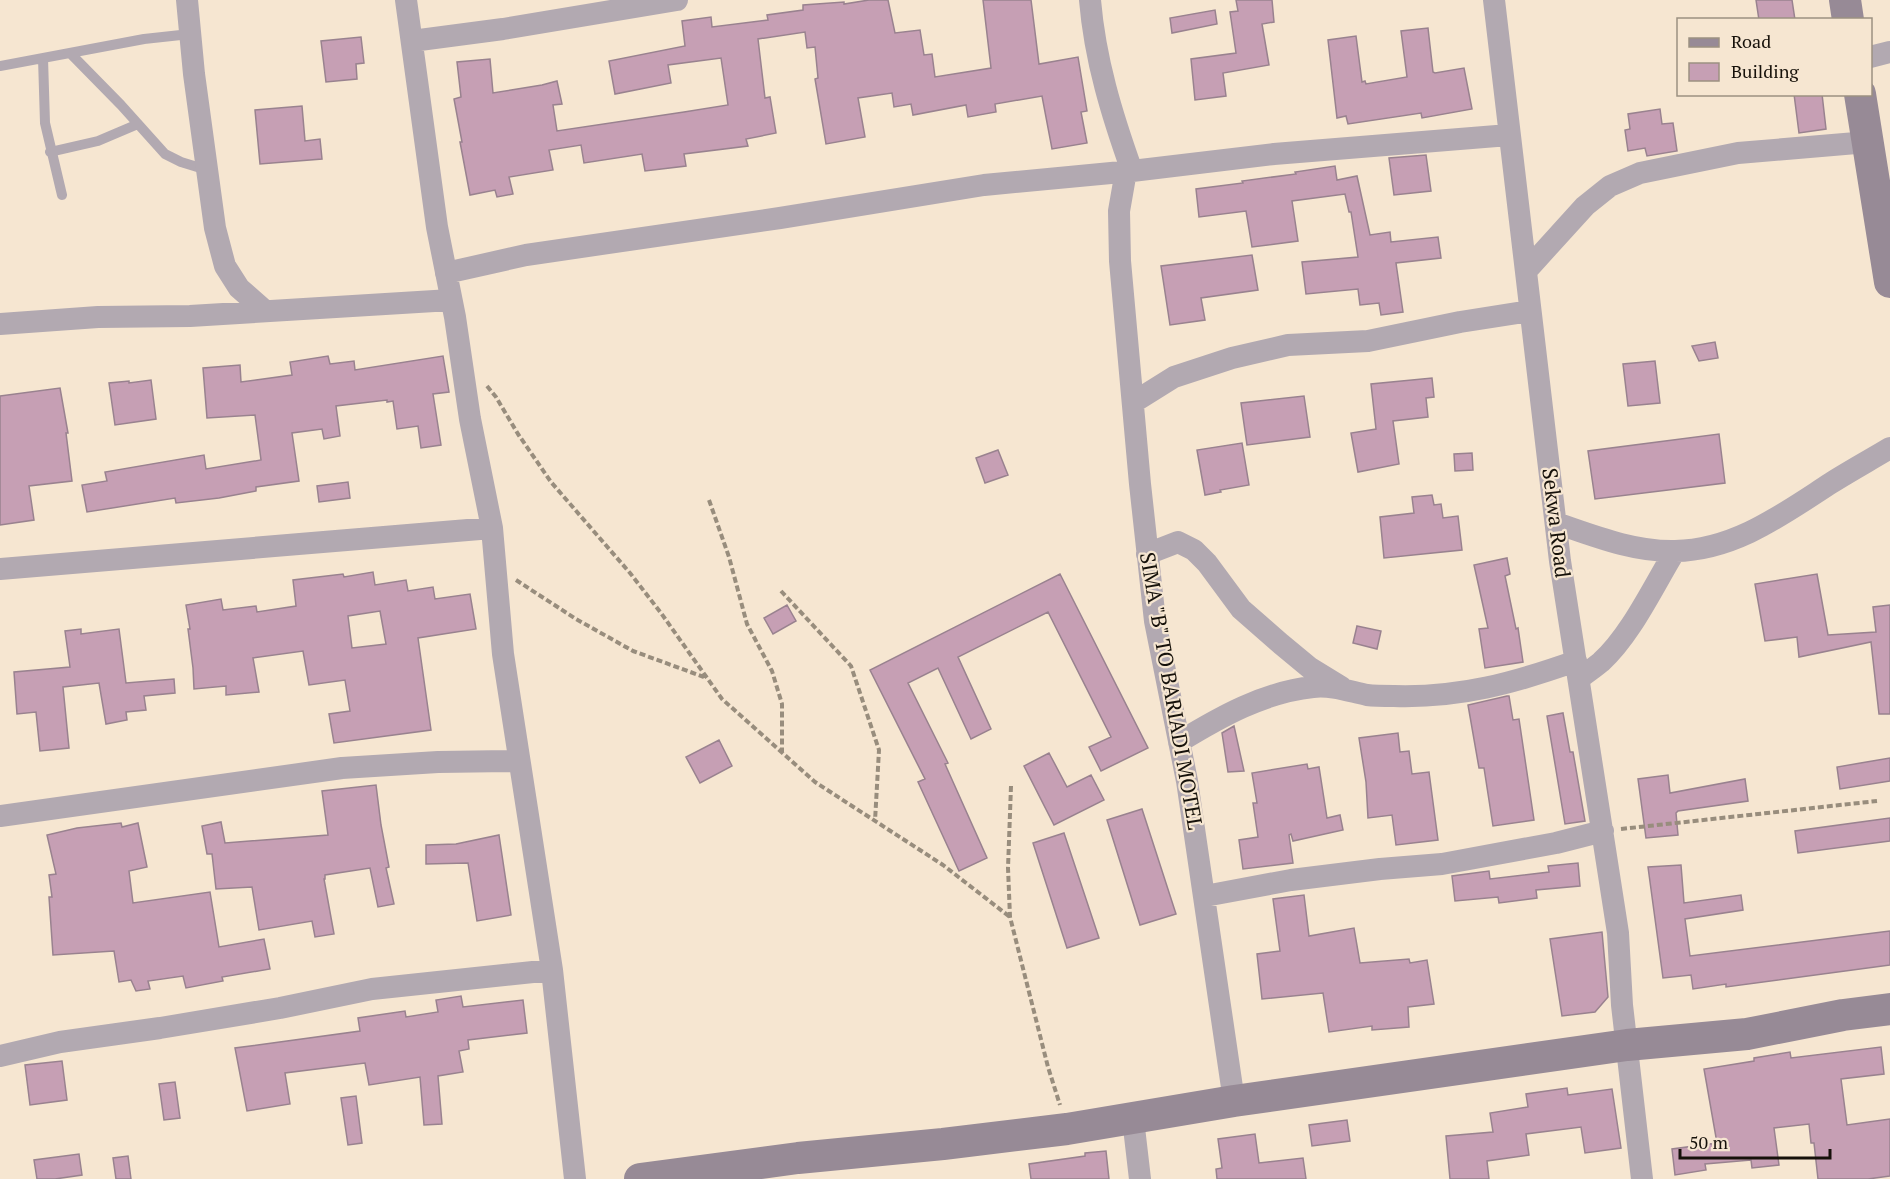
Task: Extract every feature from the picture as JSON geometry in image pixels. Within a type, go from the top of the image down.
[{"type":"street","points":[[187,0],[215,228],[225,266],[239,288],[264,310]]},
{"type":"street","points":[[406,0],[437,227],[470,420],[492,528],[503,654],[552,970],[575,1179]]},
{"type":"street","points":[[412,41],[503,29],[633,3],[677,0]]},
{"type":"street","points":[[1090,0],[1101,76],[1129,171]]},
{"type":"street","name":"Sekwa Road","points":[[1494,0],[1556,523],[1618,933],[1626,1045],[1642,1179]]},
{"type":"street","points":[[1845,0],[1848,18]]},
{"type":"street","points":[[1872,56],[1890,52]]},
{"type":"street","points":[[1860,96],[1890,282]]},
{"type":"street","points":[[446,273],[526,255],[780,218],[984,185],[1274,154],[1509,135]]},
{"type":"street","points":[[1526,271],[1585,206],[1610,186],[1640,173],[1738,153],[1868,142]]},
{"type":"street","name":"SIMA \"B\" TO BARIADI MOTEL","points":[[1129,171],[1119,211],[1120,261],[1147,554],[1155,621],[1187,781],[1234,1101]]},
{"type":"street","points":[[0,324],[98,317],[190,316],[451,300]]},
{"type":"street","points":[[1134,402],[1174,377],[1232,358],[1288,345],[1368,341],[1460,322],[1530,311]]},
{"type":"street","points":[[1556,523],[1644,549],[1675,551],[1714,546],[1748,535],[1890,448]]},
{"type":"street","points":[[0,569],[492,528]]},
{"type":"street","points":[[1147,554],[1178,542],[1194,550],[1207,563],[1241,609],[1310,668],[1342,688]]},
{"type":"street","points":[[1179,741],[1220,717],[1290,691],[1314,687],[1342,688],[1368,695],[1444,694],[1486,689],[1577,670],[1602,661],[1636,617],[1675,551]]},
{"type":"street","points":[[0,816],[342,768],[438,762],[518,761]]},
{"type":"street","points":[[1205,896],[1313,877],[1442,864],[1556,843],[1603,831]]},
{"type":"street","points":[[0,1056],[60,1042],[280,1008],[372,989],[552,970]]},
{"type":"street","points":[[640,1179],[800,1168],[943,1144],[1067,1129],[1234,1101],[1626,1045],[1747,1034],[1844,1015],[1890,1009]]},
{"type":"street","points":[[1133,1119],[1140,1179]]},
{"type":"lane","points":[[0,66],[144,39],[190,34]]},
{"type":"lane","points":[[70,53],[165,154],[207,170]]},
{"type":"lane","points":[[42,58],[45,123],[62,195]]},
{"type":"lane","points":[[50,152],[98,141],[138,123]]},
{"type":"path","points":[[460,356],[496,397],[551,482],[636,581],[722,699],[814,782],[943,865],[1010,917]]},
{"type":"path","points":[[709,500],[729,557],[747,624],[772,671],[782,704],[782,753]]},
{"type":"path","points":[[495,568],[576,619],[633,651],[672,667],[705,677]]},
{"type":"path","points":[[781,591],[851,666],[879,750],[874,822]]},
{"type":"path","points":[[1011,786],[1008,868],[1010,917],[1048,1067],[1067,1129]]},
{"type":"path","points":[[1603,831],[1877,801]]},
{"type":"building","points":[[888,0],[895,33],[920,30],[924,55],[932,54],[935,77],[991,68],[983,0],[1031,0],[1039,64],[1078,57],[1087,111],[1081,112],[1087,143],[1052,149],[1042,96],[995,104],[996,112],[968,117],[966,105],[913,115],[911,104],[894,107],[892,93],[858,98],[865,137],[826,144],[815,79],[818,78],[815,47],[807,48],[805,32],[758,39],[765,98],[770,97],[776,133],[746,139],[748,146],[684,154],[686,166],[645,171],[642,154],[584,163],[581,145],[549,150],[553,170],[509,177],[513,194],[497,197],[495,190],[470,195],[454,99],[461,97],[457,62],[490,59],[493,93],[557,81],[562,104],[553,105],[557,131],[684,112],[728,105],[721,58],[668,65],[671,83],[615,94],[609,61],[685,46],[682,21],[711,17],[712,27],[768,20],[767,15],[803,10],[803,5],[844,2],[844,4]]},
{"type":"building","points":[[1236,0],[1272,0],[1274,22],[1262,24],[1269,65],[1223,73],[1226,96],[1195,100],[1191,59],[1236,53],[1230,12],[1238,11]]},
{"type":"building","points":[[1756,0],[1792,0],[1795,18],[1759,18]]},
{"type":"building","points":[[1215,10],[1217,24],[1172,33],[1170,18]]},
{"type":"building","points":[[1428,28],[1433,72],[1464,68],[1472,109],[1422,118],[1421,113],[1348,124],[1346,116],[1337,118],[1328,40],[1356,36],[1362,82],[1365,81],[1366,84],[1407,77],[1401,31]]},
{"type":"building","points":[[361,37],[364,63],[356,64],[357,79],[326,82],[321,41]]},
{"type":"building","points":[[1794,96],[1822,96],[1826,129],[1799,133]]},
{"type":"building","points":[[302,106],[305,141],[320,139],[322,159],[260,164],[255,110]]},
{"type":"building","points":[[1660,109],[1662,124],[1673,123],[1677,151],[1647,156],[1645,148],[1628,151],[1625,130],[1630,129],[1628,114]]},
{"type":"building","points":[[1426,155],[1431,191],[1394,195],[1389,158]]},
{"type":"building","points":[[1335,166],[1337,180],[1357,176],[1370,235],[1390,232],[1391,242],[1438,237],[1441,258],[1396,263],[1403,312],[1381,315],[1379,303],[1360,305],[1358,289],[1306,294],[1302,262],[1358,257],[1351,212],[1349,212],[1345,194],[1292,201],[1298,241],[1252,247],[1246,211],[1199,217],[1196,189]]},
{"type":"building","points":[[1252,255],[1258,290],[1201,298],[1205,320],[1170,325],[1161,266]]},
{"type":"building","points":[[1715,342],[1718,358],[1699,361],[1692,346]]},
{"type":"building","points":[[328,356],[330,364],[354,361],[355,370],[443,356],[449,392],[433,394],[441,445],[421,448],[418,426],[397,429],[393,401],[336,406],[340,436],[324,439],[322,429],[292,433],[299,481],[256,487],[256,491],[219,498],[176,503],[175,498],[87,512],[82,485],[107,481],[105,472],[204,455],[206,469],[261,460],[255,415],[207,418],[203,368],[240,365],[241,382],[292,375],[290,362]]},
{"type":"building","points":[[1655,361],[1660,403],[1628,406],[1623,364]]},
{"type":"building","points":[[1432,378],[1434,397],[1426,398],[1428,417],[1393,421],[1399,464],[1358,472],[1351,433],[1376,429],[1371,384]]},
{"type":"building","points":[[151,380],[156,419],[115,425],[109,383]]},
{"type":"building","points":[[60,388],[68,433],[66,433],[72,481],[29,486],[34,520],[0,525],[0,396]]},
{"type":"building","points":[[1304,396],[1310,437],[1247,445],[1241,403]]},
{"type":"building","points":[[1719,434],[1725,483],[1595,499],[1588,451]]},
{"type":"building","points":[[1242,443],[1249,485],[1205,495],[1197,450]]},
{"type":"building","points":[[998,450],[1008,475],[985,483],[976,458]]},
{"type":"building","points":[[1472,453],[1473,470],[1455,471],[1454,454]]},
{"type":"building","points":[[348,482],[350,498],[319,502],[317,486]]},
{"type":"building","points":[[1432,495],[1434,505],[1441,504],[1443,518],[1458,516],[1462,550],[1384,558],[1380,517],[1414,513],[1412,497]]},
{"type":"building","points":[[1507,558],[1510,574],[1505,576],[1516,629],[1518,628],[1523,662],[1485,668],[1479,629],[1488,628],[1474,565]]},
{"type":"building","points":[[373,572],[375,585],[406,580],[408,591],[433,587],[435,599],[470,594],[476,629],[418,638],[431,730],[334,743],[329,714],[350,711],[345,680],[309,685],[303,651],[253,658],[259,692],[226,695],[226,686],[194,689],[186,605],[221,599],[223,610],[256,606],[257,612],[296,606],[293,580],[343,574],[344,577]],"holes":[[[380,611],[386,644],[352,648],[348,616]]]},
{"type":"building","points":[[1060,574],[1148,748],[1101,771],[1089,747],[1111,737],[1048,612],[958,657],[991,729],[971,739],[938,668],[908,683],[948,763],[945,764],[987,858],[959,871],[918,782],[925,779],[870,670]]},
{"type":"building","points":[[1817,574],[1828,635],[1876,632],[1873,607],[1890,605],[1890,714],[1879,714],[1871,642],[1799,657],[1797,637],[1765,641],[1755,584]]},
{"type":"building","points":[[787,605],[796,621],[773,634],[764,618]]},
{"type":"building","points":[[1357,626],[1381,631],[1377,649],[1353,643]]},
{"type":"building","points":[[81,629],[81,634],[119,629],[126,683],[174,679],[175,693],[144,696],[146,710],[126,712],[127,720],[106,724],[99,683],[63,687],[69,748],[40,751],[36,712],[17,714],[14,672],[70,667],[65,631]]},
{"type":"building","points":[[1509,696],[1513,720],[1519,719],[1534,820],[1493,826],[1484,768],[1479,768],[1468,705]]},
{"type":"building","points":[[1563,713],[1570,752],[1573,752],[1585,821],[1565,824],[1547,716]]},
{"type":"building","points":[[1234,726],[1244,771],[1228,772],[1222,733]]},
{"type":"building","points":[[1398,733],[1400,752],[1409,751],[1412,774],[1429,772],[1438,840],[1396,845],[1392,815],[1368,818],[1366,782],[1359,738]]},
{"type":"building","points":[[719,740],[732,766],[700,783],[686,757]]},
{"type":"building","points":[[1049,753],[1067,787],[1091,775],[1104,800],[1054,825],[1024,766]]},
{"type":"building","points":[[1890,758],[1890,781],[1840,789],[1837,767]]},
{"type":"building","points":[[1307,764],[1308,769],[1319,767],[1327,818],[1340,815],[1343,830],[1293,841],[1291,834],[1289,835],[1293,863],[1243,869],[1239,840],[1258,837],[1253,803],[1257,803],[1252,773]]},
{"type":"building","points":[[1668,775],[1670,793],[1745,779],[1748,801],[1678,811],[1676,813],[1678,835],[1646,838],[1638,779]]},
{"type":"building","points":[[376,785],[389,867],[386,868],[394,904],[378,907],[370,868],[325,875],[334,934],[315,937],[312,921],[259,930],[252,887],[216,889],[212,854],[207,854],[202,826],[221,822],[225,843],[328,835],[322,791]]},
{"type":"building","points":[[1142,809],[1176,914],[1140,925],[1107,820]]},
{"type":"building","points":[[1890,818],[1890,841],[1798,853],[1795,831]]},
{"type":"building","points":[[121,823],[122,827],[138,823],[147,867],[129,871],[133,903],[210,892],[219,947],[264,939],[270,969],[222,977],[223,981],[186,988],[183,976],[148,981],[150,989],[136,991],[131,980],[119,982],[114,951],[53,955],[49,897],[52,897],[49,875],[56,874],[47,835],[77,828]]},
{"type":"building","points":[[1064,833],[1099,938],[1067,948],[1033,843]]},
{"type":"building","points":[[499,835],[511,915],[477,921],[468,863],[426,864],[426,845],[456,844]]},
{"type":"building","points":[[1578,863],[1580,886],[1536,890],[1537,898],[1499,903],[1498,897],[1455,901],[1452,876],[1489,871],[1490,879],[1549,872],[1548,866]]},
{"type":"building","points":[[1681,865],[1684,903],[1741,895],[1743,910],[1685,919],[1690,956],[1890,931],[1890,965],[1726,987],[1726,984],[1693,989],[1691,975],[1663,978],[1648,867]]},
{"type":"building","points":[[1304,895],[1309,936],[1354,928],[1360,963],[1409,959],[1410,963],[1427,960],[1434,1004],[1408,1007],[1409,1027],[1372,1030],[1372,1026],[1329,1032],[1323,993],[1262,999],[1257,954],[1280,951],[1273,899]]},
{"type":"building","points":[[1602,932],[1608,997],[1595,1012],[1562,1016],[1550,939]]},
{"type":"building","points":[[461,996],[463,1007],[523,1000],[527,1033],[468,1040],[469,1049],[459,1051],[463,1072],[438,1076],[442,1124],[424,1125],[420,1077],[369,1085],[365,1063],[285,1073],[290,1104],[247,1111],[235,1048],[360,1031],[358,1018],[405,1011],[406,1017],[438,1012],[436,1000]]},
{"type":"building","points":[[1881,1047],[1884,1074],[1841,1079],[1847,1125],[1890,1119],[1890,1176],[1868,1179],[1818,1179],[1814,1143],[1811,1143],[1809,1124],[1774,1128],[1779,1165],[1752,1168],[1751,1160],[1705,1164],[1706,1170],[1675,1175],[1672,1149],[1717,1143],[1704,1069],[1754,1061],[1754,1058],[1790,1052],[1791,1058]]},
{"type":"building","points":[[62,1061],[67,1100],[30,1105],[25,1065]]},
{"type":"building","points":[[175,1082],[180,1118],[164,1120],[159,1084]]},
{"type":"building","points":[[1567,1088],[1568,1095],[1612,1089],[1621,1148],[1585,1153],[1581,1127],[1526,1134],[1529,1155],[1487,1161],[1489,1179],[1450,1179],[1446,1136],[1493,1132],[1490,1113],[1528,1107],[1526,1094]]},
{"type":"building","points":[[356,1096],[362,1143],[348,1145],[341,1098]]},
{"type":"building","points":[[1347,1120],[1350,1141],[1312,1146],[1309,1125]]},
{"type":"building","points":[[1255,1134],[1259,1163],[1303,1158],[1306,1179],[1217,1179],[1216,1169],[1222,1168],[1218,1139]]},
{"type":"building","points":[[1106,1151],[1109,1179],[1031,1179],[1029,1164]]},
{"type":"building","points":[[79,1154],[82,1175],[37,1179],[34,1160]]},
{"type":"building","points":[[128,1156],[131,1179],[116,1179],[113,1158]]}]
